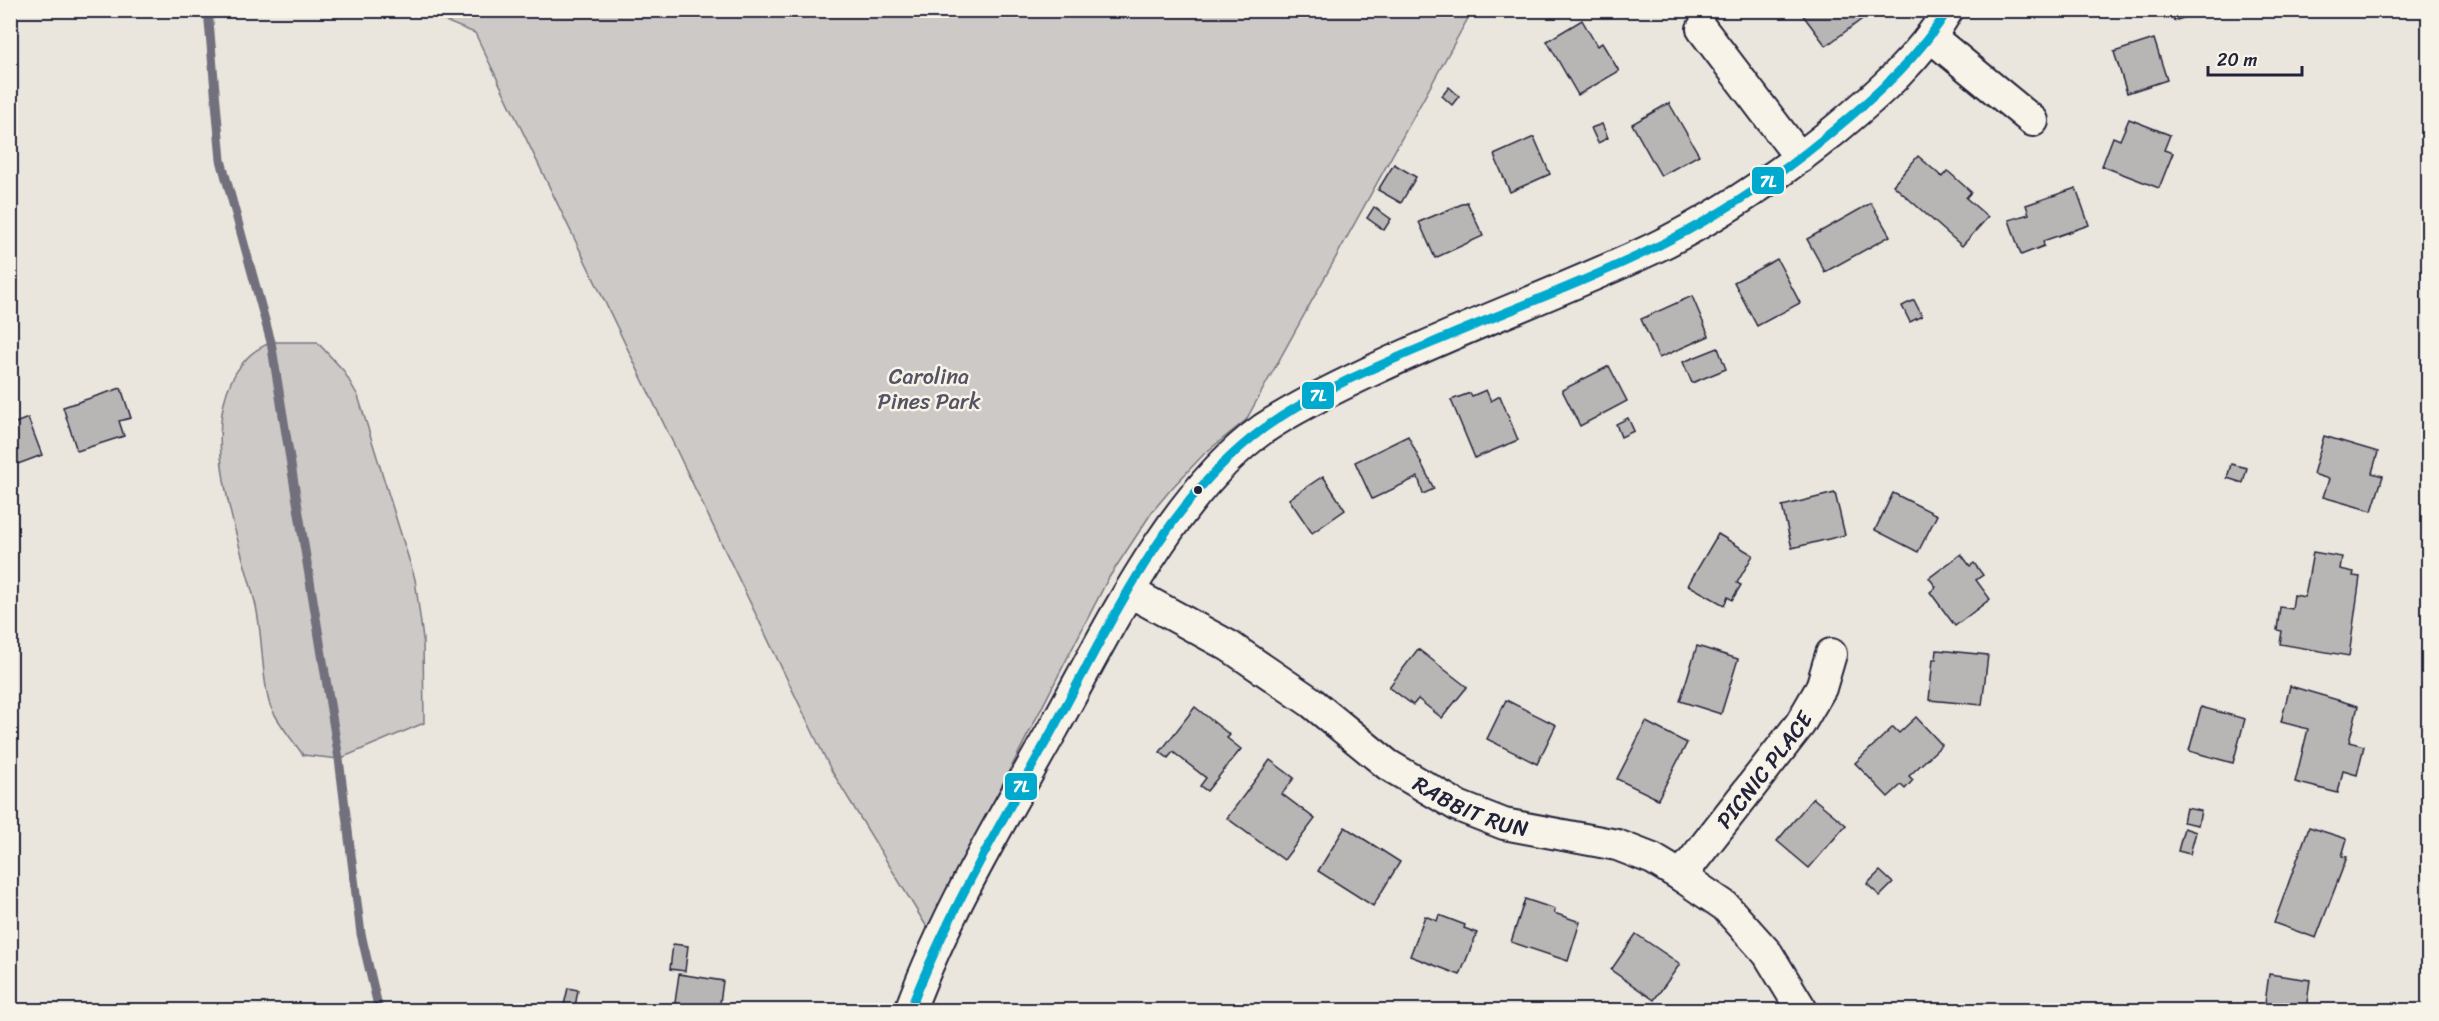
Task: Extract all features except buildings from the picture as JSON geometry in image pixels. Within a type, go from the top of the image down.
[{"type":"street","points":[[910,1011],[954,906],[1130,592],[1174,523],[1224,464],[1262,430],[1300,407],[1399,358],[1652,249],[1713,216],[1800,158],[1867,103],[1932,38],[1948,10]]},
{"type":"street","points":[[1702,29],[1800,158]]},
{"type":"street","points":[[1932,38],[2033,121]]},
{"type":"street","name":"RABBIT RUN","points":[[1130,592],[1229,646],[1311,702],[1388,765],[1433,794],[1504,824],[1617,845],[1653,859],[1682,876],[1725,906],[1754,938],[1768,954],[1802,1011]]},
{"type":"street","name":"PICNIC PLACE","points":[[1682,876],[1800,724],[1821,688],[1831,654]]},
{"type":"green space","name":"Carolina Pines Park","points":[[420,11],[1472,11],[1246,420],[1204,454],[1172,488],[1152,512],[1108,579],[928,929],[831,770],[475,33]]},
{"type":"green space","points":[[271,342],[317,342],[343,370],[358,396],[415,579],[423,639],[424,723],[339,759],[303,755],[271,708],[265,678],[258,614],[223,476],[220,443],[222,411],[231,382],[250,355]]},
{"type":"waterway","points":[[208,10],[221,160],[271,342],[339,759],[361,934],[379,1010]]},
{"type":"transit line","name":"7L","points":[[910,1010],[925,973],[977,867],[1119,607],[1168,528],[1228,459],[1263,429],[1333,387],[1580,282],[1702,223],[1750,193],[1796,160],[1870,99],[1912,58],[1948,10]]}]
